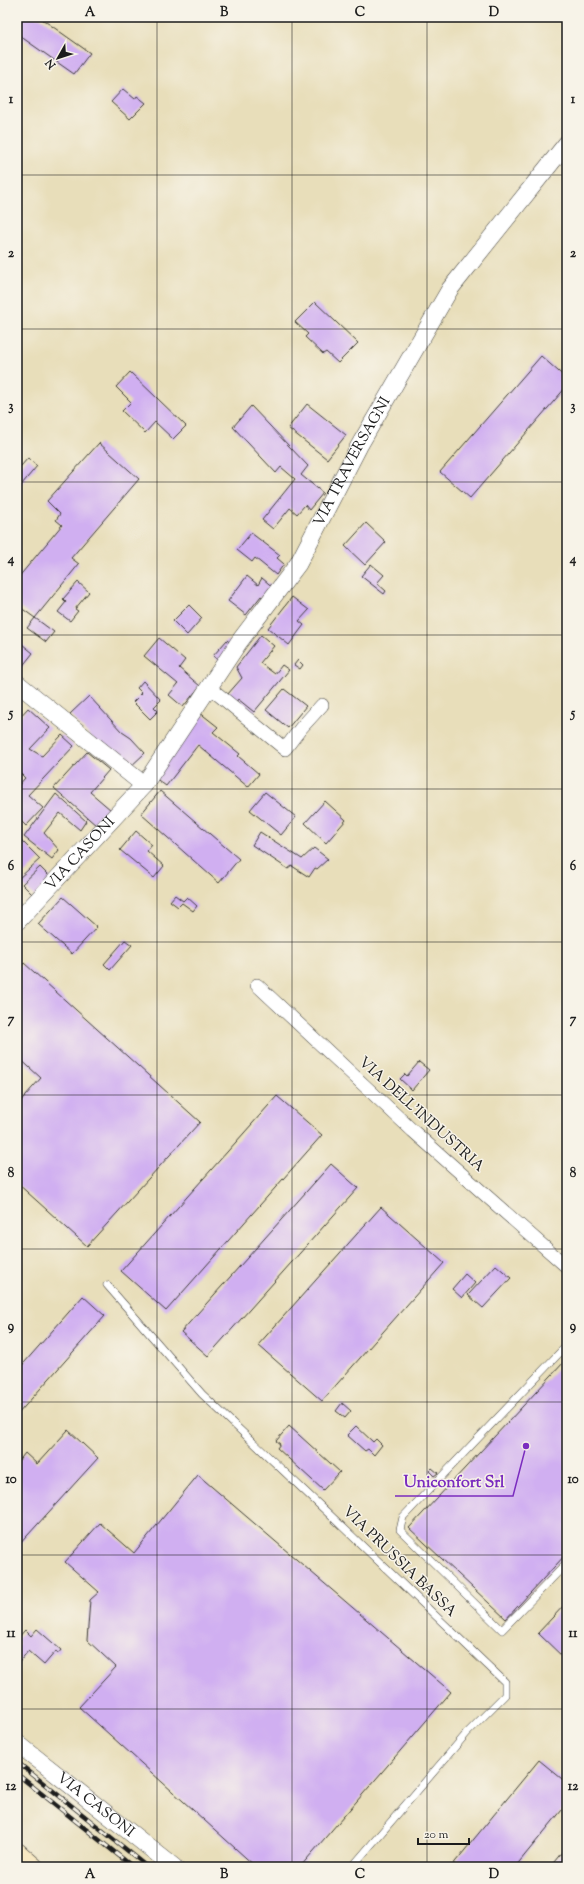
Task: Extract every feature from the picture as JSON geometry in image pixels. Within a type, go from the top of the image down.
[{"type":"main road","points":[[17,1852],[34,1867]]},
{"type":"street","name":"VIA TRAVERSAGNI","points":[[144,785],[239,642],[298,564],[359,446],[450,289],[567,143]]},
{"type":"street","points":[[17,683],[144,785]]},
{"type":"street","points":[[209,687],[285,750],[301,728],[322,705]]},
{"type":"street","name":"VIA CASONI","points":[[17,922],[144,785]]},
{"type":"street","name":"VIA DELL'INDUSTRIA","points":[[256,985],[413,1131],[567,1267]]},
{"type":"street","name":"VIA CASONI","points":[[17,1743],[174,1867]]},
{"type":"lane","name":"VIA PRUSSIA BASSA","points":[[107,1285],[202,1394],[506,1682],[505,1695],[467,1733],[352,1867]]},
{"type":"lane","points":[[567,1345],[403,1517],[400,1530],[502,1630],[567,1563]]},
{"type":"building","points":[[17,17],[35,17],[38,19],[39,17],[90,53],[74,74],[17,34]]},
{"type":"building","points":[[123,89],[135,99],[137,96],[146,103],[130,119],[111,102]]},
{"type":"building","points":[[315,302],[358,343],[338,363],[326,352],[323,354],[305,337],[308,334],[295,322]]},
{"type":"building","points":[[541,356],[567,379],[567,386],[470,498],[440,472]]},
{"type":"building","points":[[130,372],[186,426],[173,439],[155,422],[145,433],[122,411],[131,402],[116,387]]},
{"type":"building","points":[[307,404],[346,435],[327,459],[288,428]]},
{"type":"building","points":[[251,406],[308,466],[301,475],[323,493],[309,510],[305,505],[297,514],[290,508],[273,529],[262,520],[295,479],[281,467],[276,473],[233,427]]},
{"type":"building","points":[[99,443],[139,479],[71,558],[79,564],[35,618],[17,605],[17,579],[62,525],[56,520],[60,514],[47,501]]},
{"type":"building","points":[[28,458],[37,466],[17,490],[17,463],[21,466]]},
{"type":"building","points":[[366,523],[386,542],[365,565],[345,546]]},
{"type":"building","points":[[251,533],[280,555],[277,558],[284,564],[276,575],[255,558],[252,562],[237,550]]},
{"type":"building","points":[[371,564],[384,575],[377,583],[386,591],[384,594],[361,576]]},
{"type":"building","points":[[247,576],[258,585],[262,578],[275,589],[266,600],[261,596],[246,615],[228,601]]},
{"type":"building","points":[[78,582],[89,592],[75,609],[78,611],[70,621],[58,612],[66,602],[63,599]]},
{"type":"building","points":[[292,597],[309,610],[299,621],[304,625],[289,645],[268,628]]},
{"type":"building","points":[[189,605],[202,618],[187,635],[173,621]]},
{"type":"building","points":[[35,618],[54,632],[46,642],[27,628]]},
{"type":"building","points":[[261,635],[274,646],[260,663],[275,674],[282,665],[289,670],[254,712],[238,699],[236,702],[227,695],[242,678],[236,667]]},
{"type":"building","points":[[159,638],[185,660],[179,668],[200,686],[183,707],[169,695],[178,684],[144,656]]},
{"type":"building","points":[[17,640],[33,653],[17,673]]},
{"type":"building","points":[[227,640],[234,646],[220,662],[213,656]]},
{"type":"building","points":[[298,660],[303,665],[300,669],[294,665]]},
{"type":"building","points":[[143,681],[161,700],[154,707],[158,711],[150,719],[133,702],[142,693],[137,688]]},
{"type":"building","points":[[284,689],[306,706],[288,728],[266,710]]},
{"type":"building","points":[[89,696],[122,732],[131,738],[145,753],[128,769],[94,740],[70,714]]},
{"type":"building","points":[[28,708],[50,728],[30,749],[42,756],[62,735],[74,746],[28,795],[43,808],[26,826],[17,817],[17,787],[25,778],[17,770],[17,720]]},
{"type":"building","points":[[199,712],[218,727],[213,732],[240,754],[238,756],[259,774],[248,787],[198,745],[166,786],[151,775]]},
{"type":"building","points":[[87,752],[109,770],[90,792],[111,810],[97,826],[54,788]]},
{"type":"building","points":[[160,791],[239,859],[219,883],[141,814]]},
{"type":"building","points":[[265,792],[296,817],[281,835],[250,810]]},
{"type":"building","points":[[56,794],[86,821],[80,830],[60,813],[44,833],[59,850],[52,859],[24,837]]},
{"type":"building","points":[[325,801],[346,820],[326,843],[305,823]]},
{"type":"building","points":[[136,831],[152,845],[147,851],[164,866],[154,878],[120,850]]},
{"type":"building","points":[[260,832],[302,859],[314,848],[328,859],[317,869],[315,868],[309,877],[292,866],[288,869],[252,845]]},
{"type":"building","points":[[17,836],[40,859],[18,879],[17,878]]},
{"type":"building","points":[[40,867],[53,880],[35,897],[22,884]]},
{"type":"building","points":[[175,895],[183,901],[187,897],[197,906],[193,911],[182,903],[178,907],[170,901]]},
{"type":"building","points":[[63,897],[97,927],[72,954],[38,924]]},
{"type":"building","points":[[125,940],[132,945],[110,970],[104,964]]},
{"type":"building","points":[[24,963],[200,1122],[87,1246],[17,1183],[17,1105],[41,1078],[17,1056],[17,971]]},
{"type":"building","points":[[419,1062],[429,1070],[412,1090],[400,1079],[405,1074],[407,1076]]},
{"type":"building","points":[[277,1096],[322,1135],[166,1311],[121,1271]]},
{"type":"building","points":[[331,1164],[358,1188],[208,1356],[181,1332]]},
{"type":"building","points":[[381,1207],[444,1263],[322,1401],[258,1345]]},
{"type":"building","points":[[496,1265],[511,1278],[483,1308],[468,1295]]},
{"type":"building","points":[[465,1274],[475,1283],[462,1298],[452,1289]]},
{"type":"building","points":[[83,1296],[105,1316],[17,1415],[17,1371]]},
{"type":"building","points":[[565,1361],[567,1363],[567,1553],[506,1619],[409,1528]]},
{"type":"building","points":[[342,1403],[351,1411],[345,1418],[336,1411]]},
{"type":"building","points":[[289,1426],[340,1472],[323,1490],[277,1448],[280,1444],[276,1441]]},
{"type":"building","points":[[356,1426],[373,1442],[376,1439],[382,1445],[374,1455],[368,1449],[365,1451],[347,1435]]},
{"type":"building","points":[[68,1430],[98,1458],[17,1547],[17,1463],[25,1453],[37,1464]]},
{"type":"building","points":[[432,1468],[438,1473],[434,1476],[429,1471]]},
{"type":"building","points":[[198,1475],[451,1692],[300,1867],[256,1867],[79,1707],[116,1667],[87,1640],[90,1600],[99,1592],[65,1562],[100,1523],[134,1553]]},
{"type":"building","points":[[567,1602],[567,1661],[538,1633]]},
{"type":"building","points":[[37,1629],[61,1650],[58,1654],[56,1651],[44,1665],[28,1651],[17,1665],[17,1646],[19,1644],[17,1639],[25,1630],[31,1636]]},
{"type":"building","points":[[539,1760],[567,1783],[567,1804],[515,1867],[451,1867]]},
{"type":"building","points":[[567,1846],[567,1867],[550,1867]]},
{"type":"railway","points":[[17,1762],[148,1867]]},
{"type":"railway","points":[[17,1774],[133,1867]]},
{"type":"place","name":"Uniconfort Srl","points":[[526,1446]]}]
